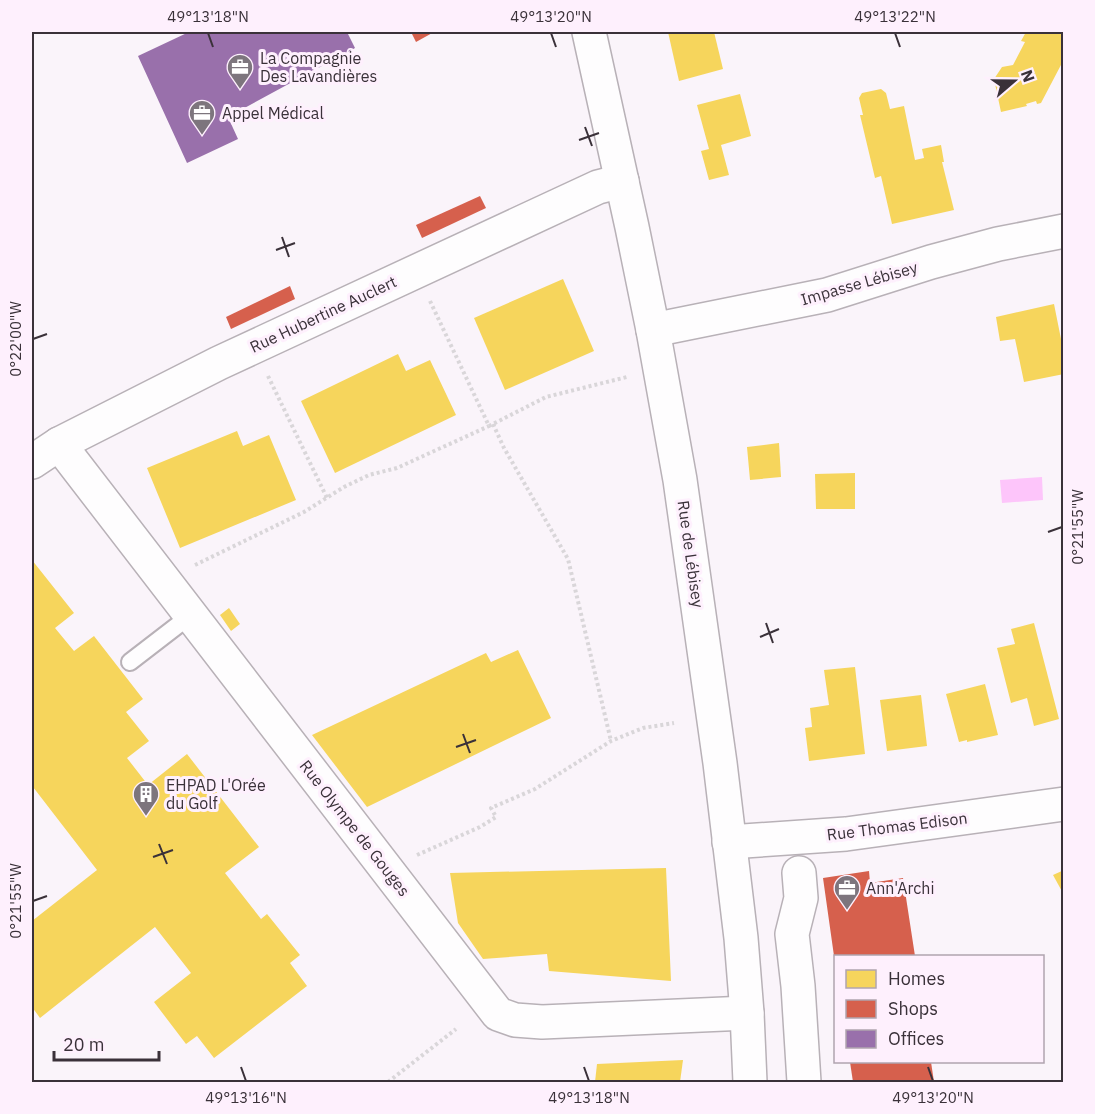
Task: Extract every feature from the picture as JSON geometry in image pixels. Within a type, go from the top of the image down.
[{"type":"street","name":"Rue de Lébisey","points":[[590,32],[653,330],[681,480],[741,938],[750,1083]]},
{"type":"street","name":"Rue Hubertine Auclert","points":[[32,462],[59,444],[219,363],[598,187],[622,181]]},
{"type":"street","name":"Impasse Lébisey","points":[[653,330],[827,295],[942,259],[998,244],[1064,231]]},
{"type":"street","name":"Rue Olympe de Gouges","points":[[59,444],[498,1014],[514,1020],[542,1022],[747,1012]]},
{"type":"street","name":"Rue Thomas Edison","points":[[729,842],[846,834],[1064,804]]},
{"type":"street","points":[[799,873],[801,898],[792,934],[798,986],[804,1083]]},
{"type":"lane","points":[[130,662],[191,615]]},
{"type":"path","points":[[429,300],[491,425],[568,559],[611,741]]},
{"type":"path","points":[[268,375],[327,498]]},
{"type":"path","points":[[194,565],[304,512],[344,487],[369,475],[397,468],[546,398],[630,377]]},
{"type":"path","points":[[411,858],[480,827],[496,817],[490,808],[535,789],[611,741],[643,728],[674,723]]},
{"type":"path","points":[[388,1083],[456,1029]]},
{"type":"shaded area","points":[[1042,477],[1043,500],[1002,503],[1000,480]]},
{"type":"building: Homes","points":[[668,32],[714,32],[723,69],[679,81]]},
{"type":"building: Homes","points":[[1026,32],[1064,32],[1064,63],[1041,103],[1037,104],[1036,101],[1026,104],[1027,106],[1001,112],[994,79],[1002,67],[1013,65],[1025,42],[1021,41]]},
{"type":"building: Homes","points":[[881,89],[886,93],[890,109],[904,106],[915,160],[924,158],[922,149],[941,145],[944,162],[942,162],[954,210],[892,224],[881,176],[875,178],[860,115],[863,115],[859,98],[862,93]]},
{"type":"building: Homes","points":[[740,94],[751,136],[721,145],[729,175],[709,180],[701,151],[709,149],[697,105]]},
{"type":"building: Homes","points":[[563,279],[594,351],[505,390],[474,318]]},
{"type":"building: Homes","points":[[1054,304],[1064,354],[1064,374],[1024,382],[1015,339],[1000,341],[996,317]]},
{"type":"building: Homes","points":[[398,354],[406,371],[430,360],[456,415],[335,473],[301,401]]},
{"type":"building: Homes","points":[[237,431],[243,446],[269,435],[296,500],[180,548],[147,468]]},
{"type":"building: Homes","points":[[779,443],[781,477],[750,480],[747,447]]},
{"type":"building: Homes","points":[[855,473],[855,509],[816,509],[815,474]]},
{"type":"building: Homes","name":"EHPAD L'Orée du Golf","points":[[32,560],[74,613],[55,628],[74,651],[94,636],[143,699],[126,712],[149,741],[127,758],[148,785],[187,754],[259,847],[225,873],[261,919],[267,914],[300,955],[290,963],[307,986],[214,1058],[197,1036],[186,1044],[154,1002],[191,973],[155,927],[40,1018],[32,1007],[32,921],[97,870],[32,788]]},
{"type":"building: Homes","points":[[229,608],[240,624],[231,631],[220,615]]},
{"type":"building: Homes","points":[[1034,623],[1059,719],[1034,726],[1027,698],[1011,703],[997,648],[1015,644],[1011,629]]},
{"type":"building: Homes","points":[[518,650],[551,718],[367,807],[312,735],[486,653],[491,662]]},
{"type":"building: Homes","points":[[855,667],[865,754],[809,761],[805,728],[812,727],[810,708],[829,705],[824,670]]},
{"type":"building: Homes","points":[[985,684],[998,735],[959,742],[946,694]]},
{"type":"building: Homes","points":[[921,695],[927,746],[887,751],[880,700]]},
{"type":"building: Homes","points":[[666,868],[671,981],[549,971],[547,954],[483,959],[458,923],[450,873]]},
{"type":"building: Homes","points":[[1064,870],[1064,895],[1053,875]]},
{"type":"building: Homes","points":[[683,1060],[680,1082],[595,1082],[597,1064]]},
{"type":"building: Shops","points":[[411,32],[434,32],[416,42]]},
{"type":"building: Shops","points":[[480,196],[486,208],[422,238],[416,225]]},
{"type":"building: Shops","points":[[290,286],[295,299],[231,329],[226,317]]},
{"type":"building: Shops","points":[[869,871],[870,883],[903,878],[915,955],[834,956],[823,878]]},
{"type":"building: Shops","points":[[850,1063],[931,1063],[934,1082],[853,1082]]},
{"type":"building: Offices","points":[[189,32],[347,32],[355,48],[228,117],[238,139],[187,163],[138,56]]},
{"type":"place","name":"La Compagnie Des Lavandières","points":[[240,90]]},
{"type":"place","name":"Appel Médical","points":[[202,136]]},
{"type":"place","name":"EHPAD L'Orée du Golf","points":[[146,817]]},
{"type":"place","name":"Ann'Archi","points":[[847,911]]}]
